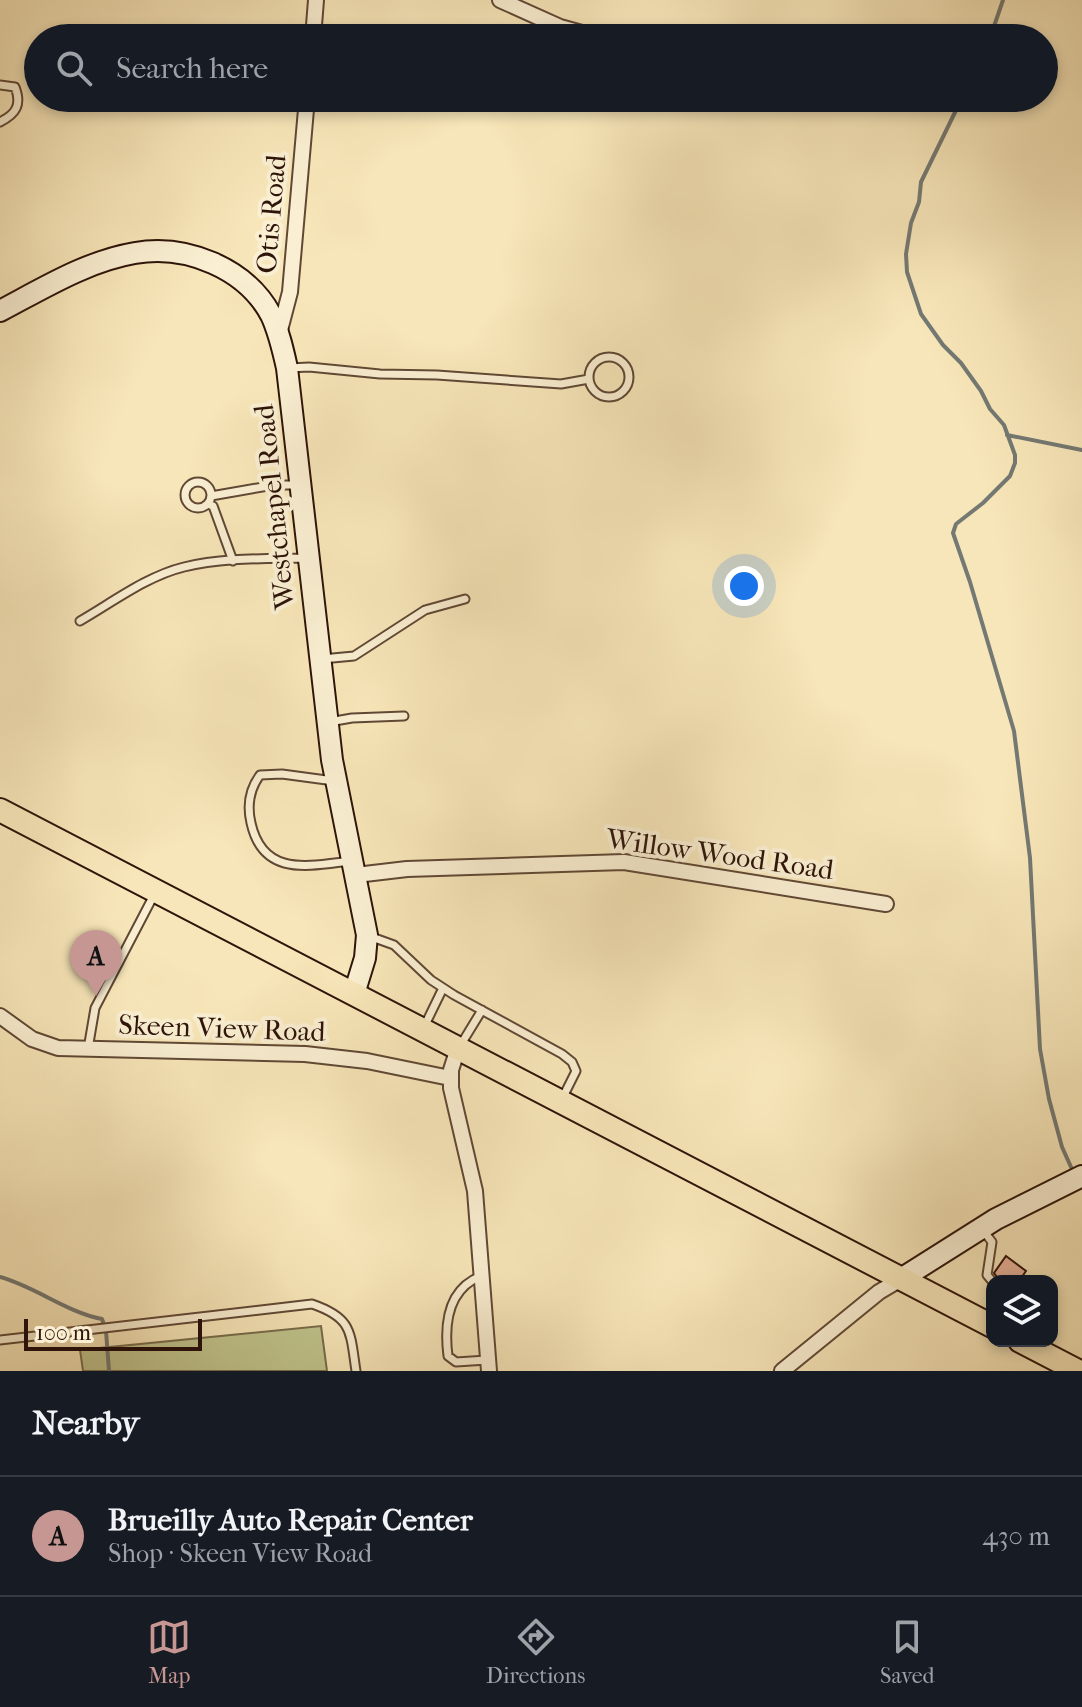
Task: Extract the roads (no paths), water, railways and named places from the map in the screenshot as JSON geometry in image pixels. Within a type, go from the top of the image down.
[{"type":"main road","points":[[0,810],[986,1323]]},
{"type":"main road","points":[[1032,1347],[1078,1371]]},
{"type":"street","points":[[314,24],[316,0]]},
{"type":"street","points":[[500,0],[553,24]]},
{"type":"street","name":"Otis Road","points":[[278,334],[290,292],[306,112]]},
{"type":"street","name":"Westchapel Road","points":[[0,311],[101,263],[133,253],[161,251],[205,260],[232,274],[265,306],[278,334],[287,368],[335,781],[367,935],[365,958],[354,994]]},
{"type":"street","name":"Willow Wood Road","points":[[354,868],[624,862],[886,904]]},
{"type":"street","name":"Skeen View Road","points":[[0,1016],[20,1031],[58,1048],[305,1054],[352,1059],[450,1078]]},
{"type":"street","points":[[458,1048],[450,1078],[452,1100],[475,1191],[489,1366]]},
{"type":"street","points":[[782,1371],[879,1292],[981,1228],[1082,1176]]},
{"type":"lane","points":[[0,85],[15,87],[19,104],[14,114],[0,122]]},
{"type":"lane","points":[[607,356],[625,363],[629,375],[626,388],[615,396],[607,397],[595,391],[589,379],[592,366],[607,356]]},
{"type":"lane","points":[[287,368],[437,375],[537,384],[589,379]]},
{"type":"lane","points":[[233,561],[210,500],[274,485],[300,485]]},
{"type":"lane","points":[[80,621],[160,576],[206,562],[308,557]]},
{"type":"lane","points":[[320,660],[354,656],[425,610],[465,599]]},
{"type":"lane","points":[[327,723],[352,718],[404,716]]},
{"type":"lane","points":[[335,781],[282,774],[260,775],[251,787],[249,812],[254,835],[266,855],[283,864],[354,868]]},
{"type":"lane","points":[[88,1050],[95,1008],[156,891]]},
{"type":"lane","points":[[367,935],[394,945],[443,988],[572,1062],[576,1071],[561,1102]]},
{"type":"lane","points":[[422,1030],[443,988]]},
{"type":"lane","points":[[458,1048],[482,1010]]},
{"type":"lane","points":[[981,1228],[992,1242],[987,1275]]},
{"type":"lane","points":[[483,1275],[470,1280],[457,1294],[447,1320],[447,1343],[448,1356],[456,1362],[489,1366]]},
{"type":"lane","points":[[0,1340],[312,1304],[328,1309],[343,1319],[350,1335],[356,1371]]},
{"type":"waterway","points":[[995,24],[1003,0]]},
{"type":"waterway","points":[[955,112],[921,182],[906,254],[907,272],[921,314],[943,345],[961,363],[1004,425],[1015,455],[1010,476],[956,524],[953,533],[1014,731],[1030,858],[1040,1049],[1049,1099],[1062,1147],[1071,1167]]},
{"type":"waterway","points":[[1007,435],[1082,450]]},
{"type":"waterway","points":[[0,1277],[76,1311],[102,1319],[109,1371]]},
{"type":"place","name":"Brueilly Auto Repair Center","points":[[96,996]]}]
